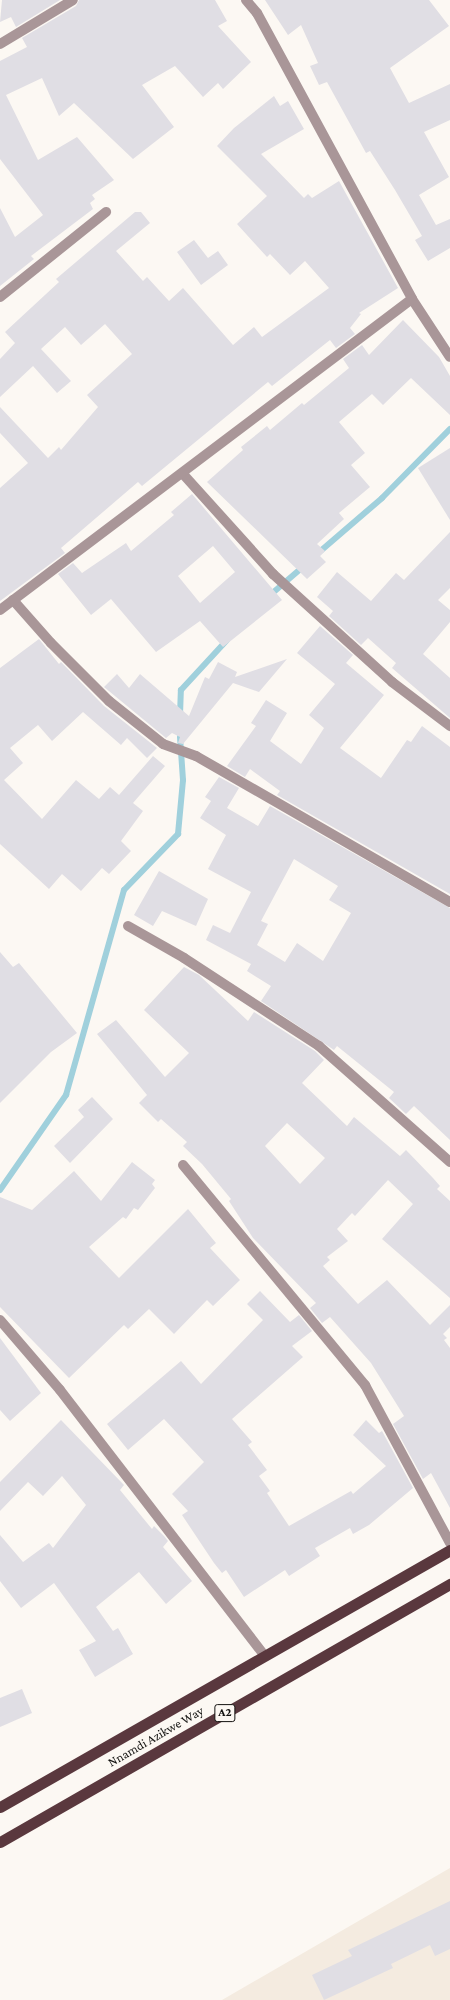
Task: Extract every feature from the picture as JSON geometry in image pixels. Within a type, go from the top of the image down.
[{"type":"highway","name":"Nnamdi Azikwe Way","points":[[0,1807],[450,1550]]},
{"type":"highway","name":"Nnamdi Azikwe Way","points":[[0,1842],[449,1587]]},
{"type":"street","points":[[0,44],[73,0]]},
{"type":"street","points":[[246,0],[256,13],[412,299],[450,357]]},
{"type":"street","points":[[0,297],[106,212]]},
{"type":"street","points":[[0,610],[183,474],[412,299]]},
{"type":"street","points":[[183,474],[274,574],[392,682],[450,726]]},
{"type":"street","points":[[14,600],[51,643],[109,701],[163,744],[196,756],[450,902]]},
{"type":"street","points":[[128,926],[184,958],[319,1046],[450,1162]]},
{"type":"street","points":[[183,1165],[365,1385],[450,1543]]},
{"type":"street","points":[[0,1320],[60,1390],[265,1656]]},
{"type":"shaded area","points":[[450,1868],[450,2000],[222,2000]]},
{"type":"building","points":[[2,0],[60,0],[16,27],[11,17],[0,22]]},
{"type":"building","points":[[79,0],[215,0],[227,21],[218,26],[251,62],[223,89],[218,83],[203,97],[175,66],[142,85],[174,127],[133,159],[74,103],[59,116],[42,78],[6,95],[38,160],[77,137],[114,180],[92,195],[95,199],[90,203],[93,209],[31,256],[34,259],[0,286],[0,208],[15,237],[43,215],[0,159],[0,61],[27,47],[22,38],[76,6]]},
{"type":"building","points":[[265,0],[429,0],[449,26],[390,68],[409,103],[450,84],[450,120],[424,132],[449,177],[419,195],[436,225],[450,219],[450,248],[428,261],[415,240],[422,236],[395,190],[370,151],[366,153],[327,82],[319,85],[310,66],[318,63],[301,25],[288,35]]},
{"type":"building","points":[[274,96],[280,106],[288,101],[304,129],[261,154],[304,198],[308,194],[312,198],[339,181],[398,288],[359,313],[361,314],[350,328],[355,334],[336,348],[330,340],[272,386],[268,382],[142,486],[138,482],[61,548],[65,553],[0,601],[0,488],[28,463],[0,433],[0,407],[48,458],[59,447],[61,450],[98,407],[87,395],[132,354],[105,324],[81,345],[65,327],[41,349],[71,381],[57,393],[33,366],[0,397],[0,359],[15,343],[5,332],[59,282],[56,279],[135,212],[141,212],[150,223],[116,251],[143,281],[147,277],[169,301],[183,288],[233,345],[254,327],[262,337],[329,288],[305,261],[290,275],[270,254],[267,257],[237,224],[267,196],[217,146],[234,128]]},
{"type":"building","points":[[194,240],[208,258],[218,251],[228,265],[201,285],[177,252]]},
{"type":"building","points":[[403,320],[439,357],[450,376],[450,415],[411,378],[383,405],[372,394],[339,422],[365,453],[351,465],[370,487],[339,513],[344,519],[317,544],[325,551],[320,556],[326,562],[307,579],[207,482],[243,450],[241,447],[267,426],[270,430],[302,403],[304,405],[349,368],[343,359],[362,345],[369,355]]},
{"type":"building","points":[[450,448],[450,520],[418,468]]},
{"type":"building","points":[[192,494],[282,600],[223,647],[200,621],[156,652],[111,599],[91,615],[58,574],[73,563],[82,573],[126,543],[131,551],[174,515],[171,512]],"holes":[[[213,546],[235,572],[200,603],[178,576]]]},
{"type":"building","points":[[450,532],[450,588],[438,600],[450,610],[450,622],[423,654],[450,678],[450,718],[392,668],[396,663],[368,638],[361,645],[329,616],[333,611],[317,597],[337,572],[371,601],[396,573],[404,580]]},
{"type":"building","points":[[320,626],[353,655],[346,663],[384,695],[340,748],[381,778],[407,740],[411,742],[422,726],[450,747],[450,894],[277,795],[280,791],[250,769],[245,777],[227,766],[256,726],[251,723],[266,700],[287,713],[270,741],[301,764],[324,728],[309,715],[335,684],[297,653]]},
{"type":"building","points":[[39,639],[59,664],[61,662],[104,706],[157,748],[147,758],[127,738],[121,745],[83,712],[52,741],[38,725],[10,748],[23,763],[4,780],[42,819],[76,780],[99,799],[110,787],[119,795],[153,756],[165,766],[133,803],[143,811],[121,841],[131,851],[109,874],[102,868],[81,891],[62,874],[49,889],[0,844],[0,668]]},
{"type":"building","points":[[287,659],[259,692],[233,683],[183,744],[178,743],[180,737],[172,733],[166,738],[104,687],[117,674],[129,688],[140,674],[189,716],[205,677],[209,679],[218,662],[237,672],[235,677]]},
{"type":"building","points":[[219,777],[239,788],[227,808],[258,826],[270,806],[450,908],[450,1140],[414,1106],[406,1114],[389,1098],[394,1092],[337,1046],[334,1050],[261,1001],[271,986],[247,971],[251,964],[206,940],[213,925],[230,933],[251,892],[208,869],[226,835],[200,818],[211,801],[205,797]],"holes":[[[294,859],[338,886],[329,900],[351,913],[323,961],[297,943],[285,962],[257,945],[268,924],[261,921]]]},
{"type":"building","points":[[159,871],[208,899],[196,926],[162,911],[153,926],[134,915]]},
{"type":"building","points":[[0,952],[13,967],[19,963],[77,1033],[51,1052],[0,1103]]},
{"type":"building","points":[[184,967],[199,975],[248,1021],[254,1012],[315,1051],[324,1060],[302,1083],[347,1126],[354,1117],[400,1156],[406,1150],[440,1186],[437,1189],[450,1201],[450,1298],[382,1239],[413,1204],[388,1180],[355,1216],[352,1213],[337,1229],[348,1241],[327,1257],[330,1260],[323,1266],[358,1304],[387,1280],[430,1325],[450,1305],[450,1327],[443,1334],[447,1338],[444,1340],[450,1348],[450,1508],[431,1473],[423,1479],[393,1424],[404,1416],[371,1363],[330,1317],[322,1323],[310,1308],[316,1303],[253,1238],[229,1201],[231,1199],[202,1164],[183,1146],[187,1142],[161,1119],[158,1122],[139,1103],[147,1095],[97,1034],[116,1020],[165,1077],[189,1053],[144,1010]],"holes":[[[287,1123],[325,1158],[300,1184],[265,1146]]]},
{"type":"building","points":[[92,1097],[113,1119],[70,1163],[54,1146],[84,1117],[78,1110]]},
{"type":"building","points":[[132,1162],[155,1180],[152,1184],[155,1188],[138,1210],[134,1208],[126,1219],[123,1217],[89,1247],[119,1278],[188,1209],[216,1243],[210,1248],[240,1280],[213,1306],[207,1300],[174,1334],[149,1309],[128,1329],[124,1325],[69,1378],[0,1307],[0,1197],[32,1210],[74,1171],[101,1201]]},
{"type":"building","points":[[260,1291],[290,1322],[299,1315],[312,1331],[292,1346],[303,1357],[232,1419],[252,1442],[248,1445],[267,1470],[259,1476],[270,1491],[267,1493],[289,1526],[351,1491],[353,1494],[386,1466],[353,1435],[366,1420],[379,1433],[382,1431],[413,1488],[369,1525],[353,1534],[350,1528],[315,1548],[320,1556],[289,1576],[285,1570],[244,1597],[226,1570],[222,1573],[214,1563],[182,1515],[188,1511],[172,1494],[204,1462],[164,1419],[128,1450],[107,1424],[181,1361],[201,1384],[263,1320],[247,1304]]},
{"type":"building","points":[[0,1338],[41,1393],[10,1421],[0,1410]]},
{"type":"building","points":[[61,1420],[124,1485],[120,1490],[152,1529],[154,1526],[168,1541],[163,1547],[192,1581],[166,1604],[139,1572],[96,1607],[113,1631],[118,1628],[133,1654],[95,1677],[79,1650],[96,1641],[54,1583],[21,1608],[0,1581],[0,1535],[23,1562],[49,1543],[53,1548],[86,1505],[62,1476],[43,1496],[28,1482],[0,1511],[0,1482]]},
{"type":"building","points":[[22,1689],[32,1713],[0,1727],[0,1698]]},
{"type":"building","points":[[450,1901],[450,1949],[435,1956],[430,1945],[391,1964],[393,1968],[324,2000],[312,1975],[352,1956],[348,1950]]},
{"type":"waterway","points":[[317,554],[382,498],[450,429]]},
{"type":"waterway","points":[[269,596],[304,566]]},
{"type":"waterway","points":[[180,715],[181,690],[227,640]]},
{"type":"waterway","points":[[0,1190],[66,1095],[124,890],[178,834],[183,780],[180,737]]}]
